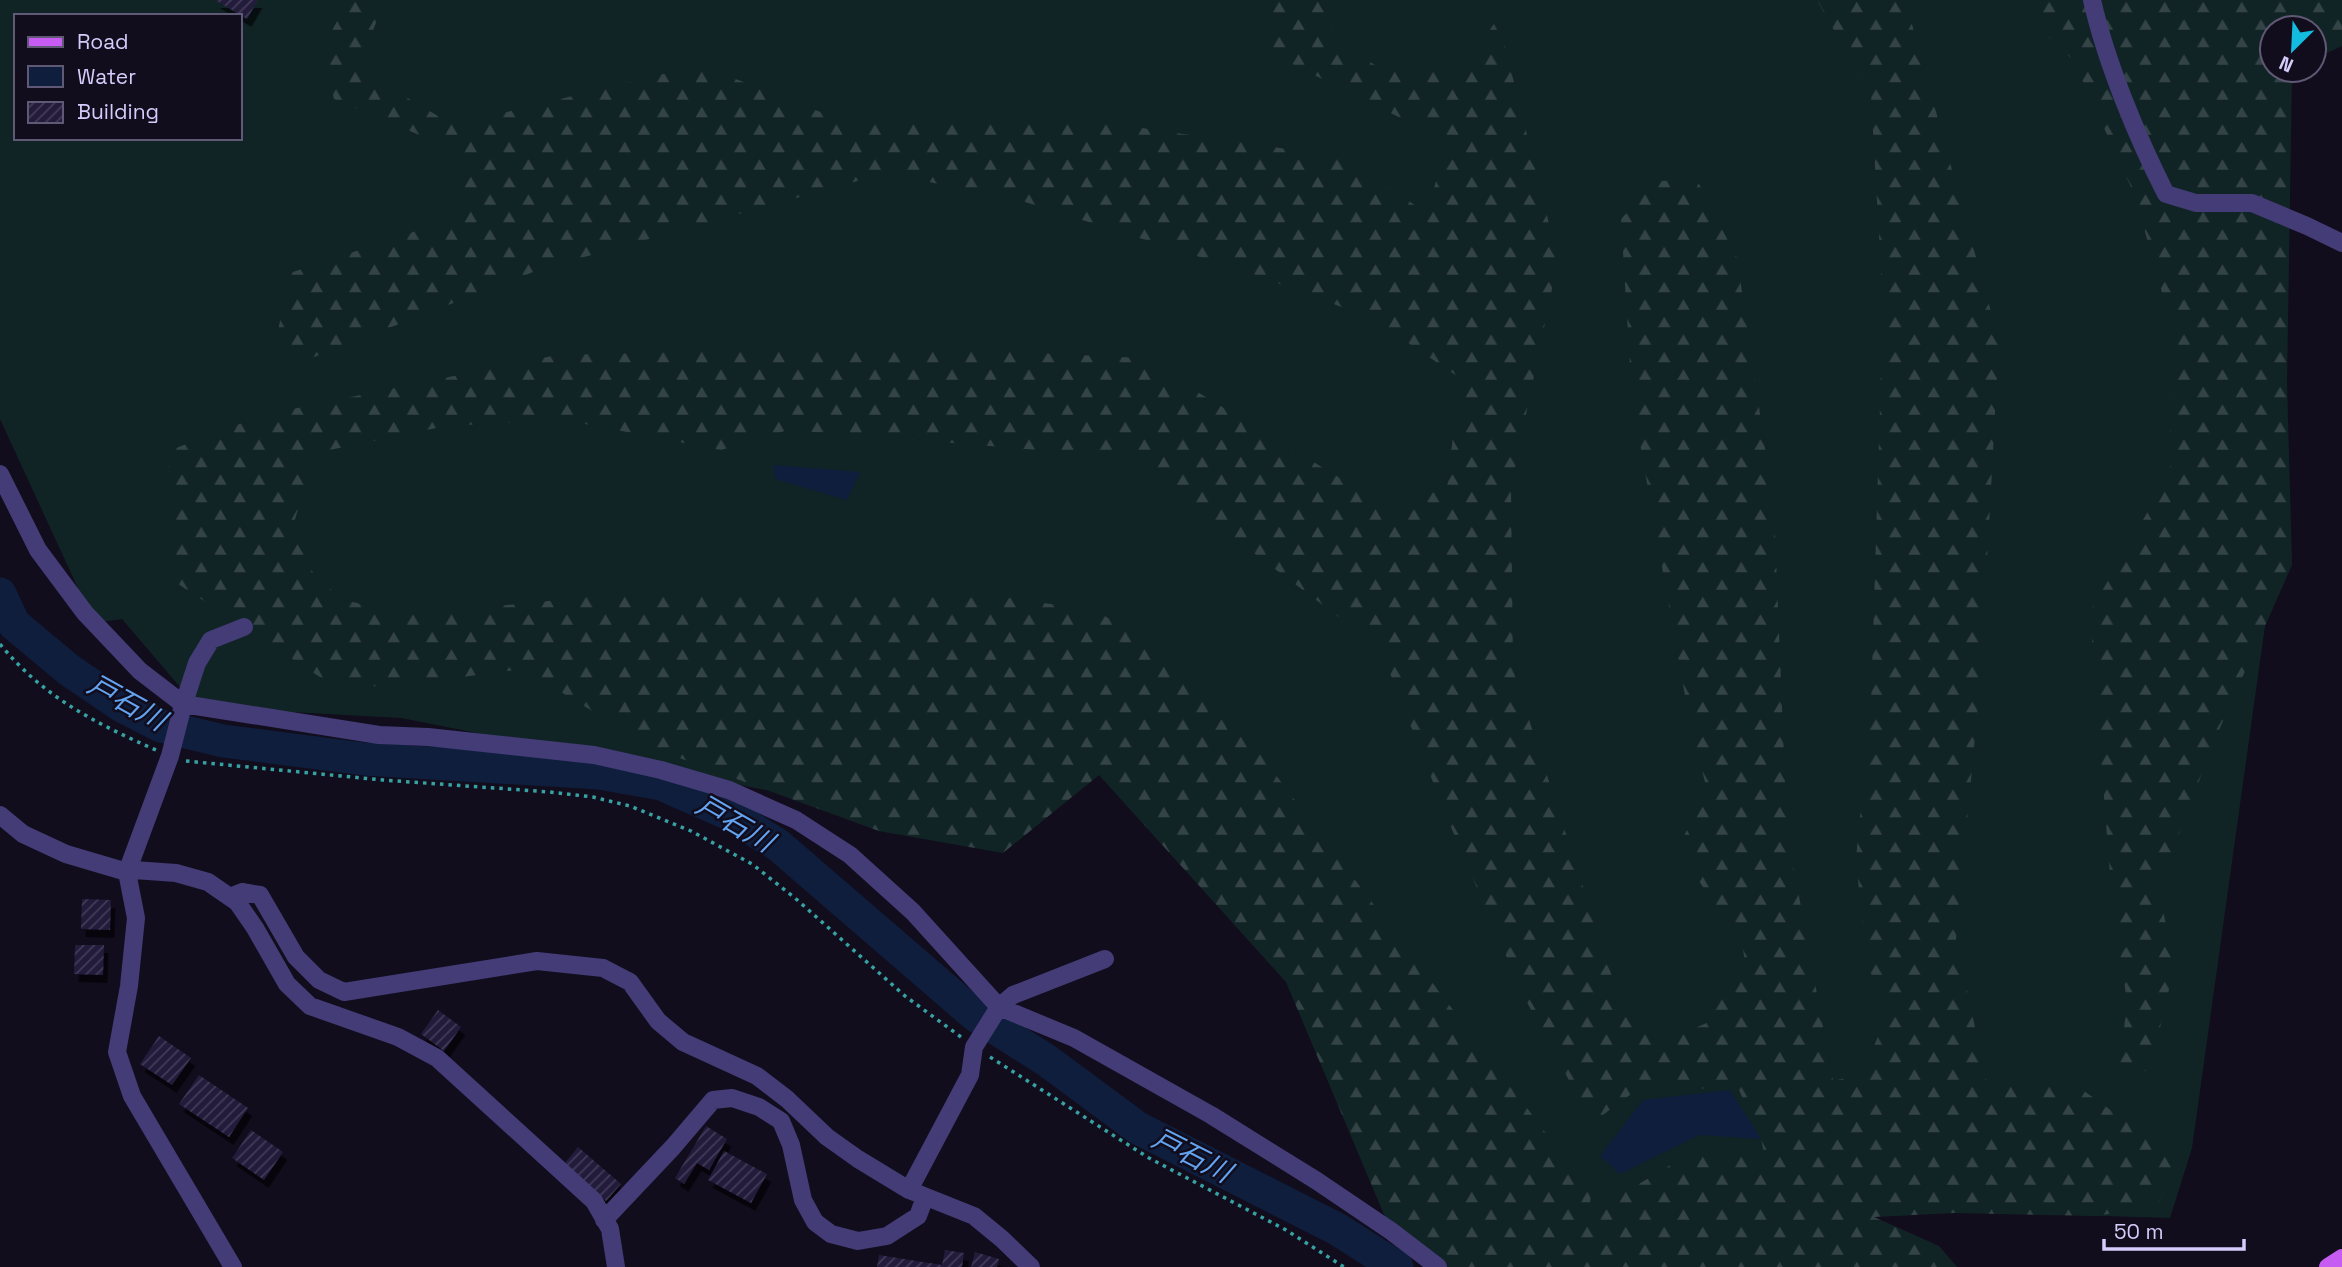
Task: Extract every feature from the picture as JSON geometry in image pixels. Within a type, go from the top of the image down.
[{"type":"main road","points":[[2328,1267],[2342,1258]]},
{"type":"street","points":[[2092,0],[2098,27],[2146,154],[2166,194],[2196,203],[2252,203],[2342,243]]},
{"type":"street","points":[[0,474],[38,550],[85,613],[140,671],[182,706],[379,734],[594,755],[661,770],[729,790],[796,820],[850,855],[913,912],[999,1007],[1074,1038],[1211,1115],[1328,1188],[1438,1267]]},
{"type":"street","points":[[233,1267],[132,1096],[117,1052],[129,986],[136,918],[127,872],[171,754],[182,706],[197,663],[211,640],[244,627]]},
{"type":"street","points":[[0,815],[23,834],[66,854],[127,872],[134,870],[176,873],[208,882],[237,902],[287,984],[310,1006],[398,1037],[437,1058],[594,1201],[610,1229],[617,1267]]},
{"type":"street","points":[[230,897],[242,892],[260,895],[296,957],[319,980],[344,992],[537,961],[603,968],[630,982],[658,1021],[683,1042],[757,1076],[787,1099],[827,1137],[858,1159],[917,1193],[974,1216],[1002,1238],[1031,1267]]},
{"type":"street","points":[[604,1220],[713,1100],[732,1098],[759,1107],[781,1121],[792,1145],[803,1200],[815,1222],[831,1234],[858,1241],[887,1236],[918,1216],[917,1193],[970,1075],[974,1047],[999,1007],[1013,995],[1105,959]]},
{"type":"path","points":[[0,644],[44,687],[70,707],[98,724],[189,762],[593,797],[630,806],[691,831],[752,864],[795,898],[905,996],[974,1047],[1149,1158],[1286,1230],[1344,1267]]},
{"type":"green space","points":[[0,0],[2322,0],[2297,14],[2258,14],[2258,46],[2217,98],[2276,547],[2192,1148],[2170,1218],[1915,1210],[1589,1215],[1119,755],[983,833],[401,718],[197,707],[122,619],[94,623],[0,419]]},
{"type":"green space","points":[[348,0],[367,0],[378,17],[359,69],[453,125],[700,65],[841,120],[1114,124],[1349,158],[1427,214],[1447,141],[1276,56],[1260,3],[1256,0],[1332,0],[1331,36],[1381,69],[1461,71],[1498,18],[1558,260],[1511,487],[1513,670],[1625,1017],[1669,1039],[1709,1022],[1726,986],[1746,967],[1742,944],[1690,868],[1684,836],[1707,790],[1689,718],[1632,399],[1621,219],[1657,181],[1697,180],[1737,258],[1774,509],[1787,831],[1833,1081],[1862,1074],[1889,1011],[1866,963],[1856,858],[1871,704],[1883,307],[1871,96],[1817,0],[1898,0],[1910,17],[1999,341],[1981,673],[1956,939],[1987,1083],[2077,1086],[2179,1159],[2158,1204],[2098,1216],[1954,1213],[1874,1217],[1939,1246],[1957,1267],[1442,1267],[1391,1231],[1286,982],[1099,775],[1003,853],[879,831],[655,749],[523,669],[385,687],[329,683],[172,580],[168,451],[263,415],[557,355],[913,347],[1141,358],[1388,507],[1447,488],[1453,436],[1469,384],[1371,318],[1251,273],[1025,202],[886,173],[541,269],[309,359],[274,350],[290,273],[461,216],[462,153],[334,99],[322,50]],"holes":[[[564,420],[721,450],[788,430],[1126,457],[1380,648],[1448,820],[1522,993],[1592,1123],[1642,1086],[1739,1090],[1761,1139],[1765,1157],[1687,1155],[1589,1214],[1591,1193],[1248,738],[1154,644],[1096,611],[1011,598],[610,595],[404,615],[341,599],[312,571],[293,526],[315,453],[446,426]]]},
{"type":"green space","points":[[2010,0],[2342,0],[2342,46],[2328,52],[2328,14],[2258,14],[2258,84],[2292,84],[2287,382],[2292,565],[2215,739],[2158,889],[2175,964],[2151,1066],[2117,1093],[2127,1002],[2111,889],[2090,612],[2170,473],[2171,325],[2135,196],[2073,60]]},
{"type":"water","points":[[774,465],[860,472],[847,500],[775,479]]},
{"type":"water","points":[[1730,1090],[1761,1139],[1699,1135],[1620,1174],[1600,1156],[1643,1100]]},
{"type":"building","points":[[215,0],[258,0],[247,19]]},
{"type":"building","points":[[82,899],[111,900],[110,930],[81,929]]},
{"type":"building","points":[[75,945],[104,945],[103,975],[74,974]]},
{"type":"building","points":[[438,1010],[461,1027],[444,1051],[421,1034]]},
{"type":"building","points":[[159,1036],[191,1058],[172,1085],[140,1064]]},
{"type":"building","points":[[199,1075],[248,1108],[229,1137],[179,1104]]},
{"type":"building","points":[[706,1126],[727,1139],[709,1170],[697,1163],[684,1184],[675,1178]]},
{"type":"building","points":[[251,1130],[283,1152],[264,1180],[232,1158]]},
{"type":"building","points":[[578,1147],[621,1184],[606,1201],[564,1164]]},
{"type":"building","points":[[724,1151],[767,1174],[751,1203],[708,1180]]},
{"type":"building","points":[[945,1250],[964,1253],[962,1267],[877,1267],[879,1255],[942,1265]]},
{"type":"building","points":[[975,1252],[999,1259],[997,1267],[971,1267]]},
{"type":"waterway","name":"戸石川","points":[[0,594],[14,624],[69,670],[122,706],[161,726],[223,741],[364,759],[599,773],[661,784],[729,814],[778,845],[975,1015],[1046,1060],[1138,1128],[1337,1229],[1397,1267]]}]
